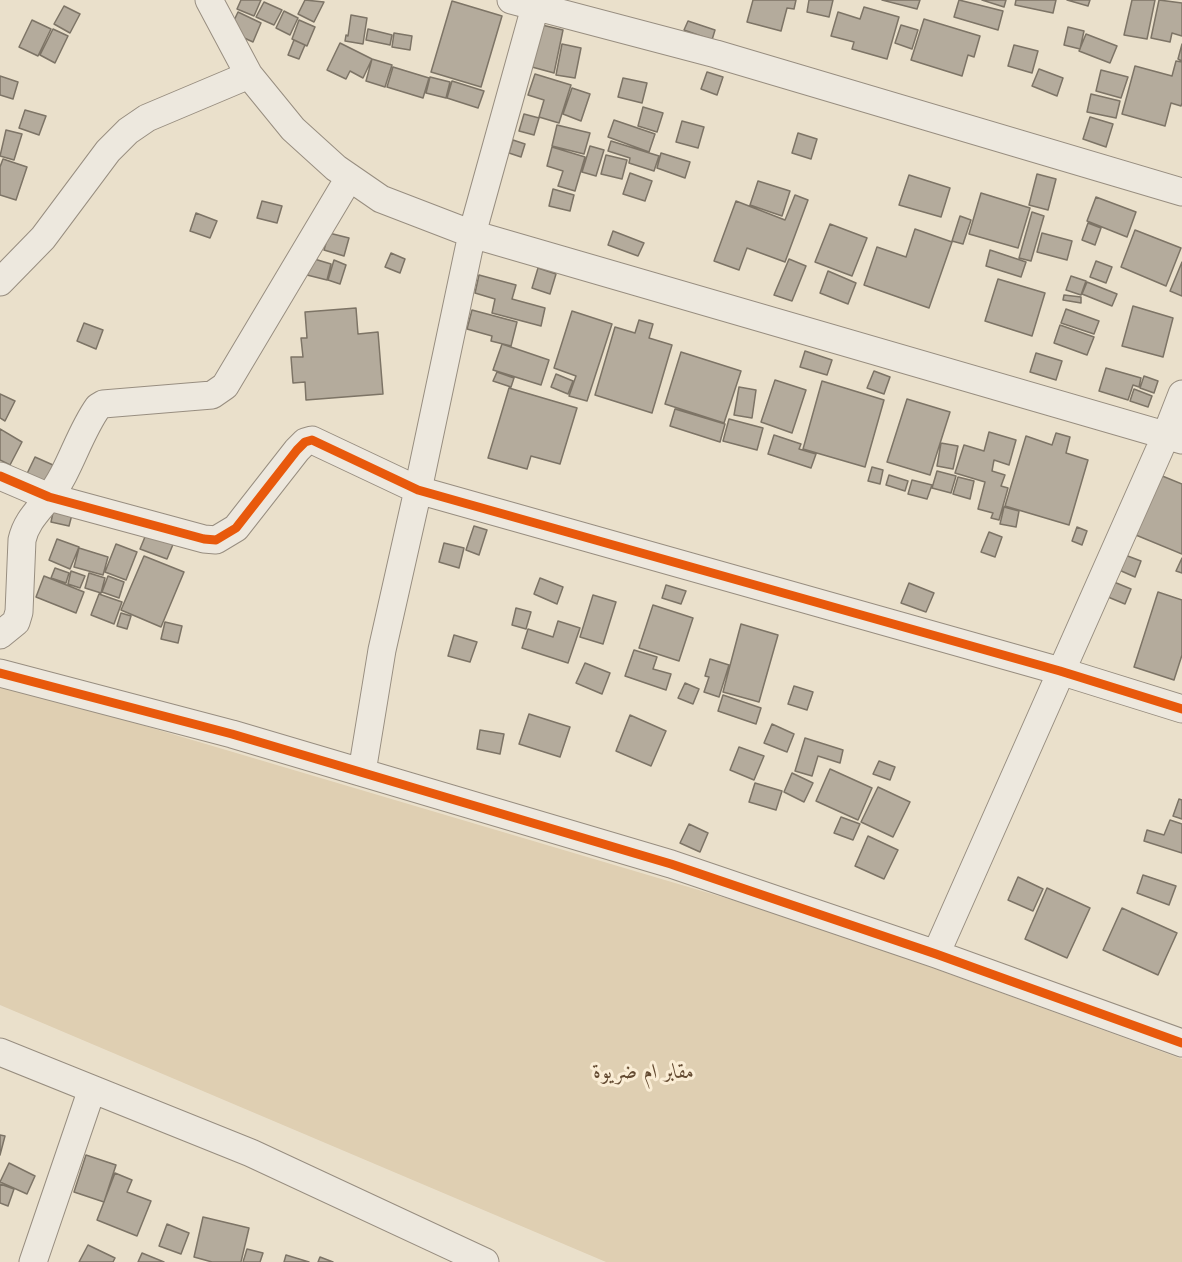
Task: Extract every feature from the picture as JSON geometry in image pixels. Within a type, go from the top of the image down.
[{"type":"street","points":[[209,0],[249,75],[293,129],[349,178],[381,199],[472,234],[1174,437]]},
{"type":"street","points":[[362,772],[382,650],[472,234],[528,3],[716,54],[1182,192]]},
{"type":"street","points":[[0,282],[43,238],[108,151],[128,131],[147,118],[249,75]]},
{"type":"street","points":[[0,635],[16,622],[19,612],[24,529],[59,484],[94,412],[103,404],[212,395],[225,386],[349,178]]},
{"type":"street","points":[[936,954],[1060,671],[1174,437],[1182,394]]},
{"type":"street","points":[[0,476],[49,497],[204,539],[216,540],[236,528],[297,450],[305,442],[312,440],[418,490],[1060,671],[1182,709]]},
{"type":"street","points":[[0,673],[232,734],[671,864],[936,954],[1182,1043]]},
{"type":"street","points":[[0,1052],[251,1153],[454,1255],[485,1262]]},
{"type":"street","points":[[33,1262],[92,1089]]},
{"type":"green space","name":"مقابر ام ضريوة","points":[[0,683],[810,923],[1182,1059],[1182,1262],[606,1262],[0,1005]]},
{"type":"building","points":[[241,0],[261,0],[254,16],[237,9]]},
{"type":"building","points":[[305,0],[324,2],[314,22],[298,14]]},
{"type":"building","points":[[753,0],[796,0],[794,9],[787,8],[781,31],[747,22]]},
{"type":"building","points":[[809,0],[833,0],[829,17],[807,12]]},
{"type":"building","points":[[882,0],[920,0],[917,9]]},
{"type":"building","points":[[959,0],[1003,11],[998,30],[954,17]]},
{"type":"building","points":[[982,0],[1006,0],[1004,7]]},
{"type":"building","points":[[1016,0],[1056,0],[1053,13],[1015,5]]},
{"type":"building","points":[[1067,0],[1090,0],[1088,6]]},
{"type":"building","points":[[1132,0],[1155,0],[1147,39],[1124,35]]},
{"type":"building","points":[[1159,0],[1182,3],[1182,36],[1172,33],[1170,42],[1151,38]]},
{"type":"building","points":[[452,1],[502,16],[481,87],[431,72]]},
{"type":"building","points":[[264,2],[282,10],[274,25],[256,17]]},
{"type":"building","points":[[64,6],[80,14],[70,33],[54,24]]},
{"type":"building","points":[[864,7],[899,17],[887,59],[852,49],[854,42],[831,36],[838,12],[860,19]]},
{"type":"building","points":[[284,11],[298,18],[290,35],[276,28]]},
{"type":"building","points":[[238,12],[261,23],[253,42],[229,31]]},
{"type":"building","points":[[351,15],[367,18],[363,44],[345,41]]},
{"type":"building","points":[[924,19],[980,36],[974,57],[968,55],[962,76],[911,60]]},
{"type":"building","points":[[32,20],[51,29],[38,56],[19,47]]},
{"type":"building","points":[[299,20],[315,27],[307,46],[292,39]]},
{"type":"building","points":[[688,21],[715,30],[712,40],[684,30]]},
{"type":"building","points":[[542,25],[563,30],[554,73],[532,67]]},
{"type":"building","points":[[901,25],[918,30],[912,49],[895,43]]},
{"type":"building","points":[[1068,27],[1084,31],[1080,49],[1064,45]]},
{"type":"building","points":[[53,29],[68,36],[55,63],[40,55]]},
{"type":"building","points":[[368,29],[392,35],[390,45],[366,40]]},
{"type":"building","points":[[394,33],[412,36],[410,50],[392,47]]},
{"type":"building","points":[[1086,34],[1117,46],[1110,63],[1079,51]]},
{"type":"building","points":[[294,40],[305,45],[299,59],[288,55]]},
{"type":"building","points":[[340,43],[372,59],[363,78],[350,71],[346,79],[327,70]]},
{"type":"building","points":[[562,44],[581,48],[575,78],[556,75]]},
{"type":"building","points":[[1182,44],[1182,61],[1178,59]]},
{"type":"building","points":[[1014,45],[1038,51],[1032,73],[1008,66]]},
{"type":"building","points":[[372,59],[392,65],[385,87],[366,81]]},
{"type":"building","points":[[1176,61],[1182,62],[1182,103],[1181,106],[1171,103],[1165,126],[1122,114],[1135,66],[1172,76]]},
{"type":"building","points":[[393,67],[429,78],[423,98],[387,87]]},
{"type":"building","points":[[1039,69],[1063,78],[1057,96],[1032,86]]},
{"type":"building","points":[[1101,70],[1128,77],[1121,98],[1096,91]]},
{"type":"building","points":[[707,72],[723,77],[717,95],[701,89]]},
{"type":"building","points":[[535,74],[571,85],[559,123],[539,117],[544,100],[528,95]]},
{"type":"building","points":[[0,76],[18,82],[13,99],[0,95]]},
{"type":"building","points":[[430,77],[450,82],[446,98],[426,93]]},
{"type":"building","points":[[623,78],[647,83],[642,103],[618,97]]},
{"type":"building","points":[[452,81],[484,91],[478,108],[447,98]]},
{"type":"building","points":[[572,88],[590,94],[581,121],[563,114]]},
{"type":"building","points":[[1091,94],[1120,101],[1116,118],[1087,112]]},
{"type":"building","points":[[643,107],[663,113],[657,132],[638,126]]},
{"type":"building","points":[[25,110],[46,116],[39,135],[19,128]]},
{"type":"building","points":[[524,114],[539,118],[534,135],[519,131]]},
{"type":"building","points":[[1090,117],[1113,124],[1106,147],[1083,139]]},
{"type":"building","points":[[614,120],[655,134],[649,152],[608,137]]},
{"type":"building","points":[[682,121],[704,127],[698,148],[676,142]]},
{"type":"building","points":[[557,125],[590,133],[584,154],[552,146]]},
{"type":"building","points":[[6,130],[22,134],[14,160],[0,156]]},
{"type":"building","points":[[798,133],[817,139],[811,159],[792,153]]},
{"type":"building","points":[[513,140],[525,144],[521,157],[509,153]]},
{"type":"building","points":[[611,141],[659,156],[654,171],[629,163],[630,158],[608,151]]},
{"type":"building","points":[[590,146],[604,150],[596,176],[582,172]]},
{"type":"building","points":[[552,147],[585,157],[575,191],[558,186],[563,171],[547,166]]},
{"type":"building","points":[[661,153],[690,162],[685,178],[657,168]]},
{"type":"building","points":[[606,155],[627,160],[622,179],[601,174]]},
{"type":"building","points":[[3,159],[27,167],[16,200],[0,195],[0,167]]},
{"type":"building","points":[[630,173],[652,181],[645,201],[623,194]]},
{"type":"building","points":[[1037,174],[1056,179],[1048,210],[1029,205]]},
{"type":"building","points":[[909,175],[950,188],[941,217],[899,205]]},
{"type":"building","points":[[758,181],[790,191],[782,216],[750,205]]},
{"type":"building","points":[[553,189],[574,195],[570,211],[549,206]]},
{"type":"building","points":[[981,193],[1030,208],[1018,248],[969,234]]},
{"type":"building","points":[[795,195],[808,200],[785,262],[747,248],[739,270],[714,261],[736,201],[785,220]]},
{"type":"building","points":[[1096,197],[1136,212],[1127,237],[1087,221]]},
{"type":"building","points":[[262,201],[282,206],[277,223],[257,218]]},
{"type":"building","points":[[1032,212],[1044,216],[1031,261],[1019,258]]},
{"type":"building","points":[[196,213],[217,221],[210,238],[190,231]]},
{"type":"building","points":[[960,216],[971,220],[963,244],[952,241]]},
{"type":"building","points":[[1088,223],[1101,228],[1095,245],[1082,240]]},
{"type":"building","points":[[830,224],[867,238],[852,276],[815,262]]},
{"type":"building","points":[[915,229],[952,242],[929,308],[864,285],[877,247],[906,257]]},
{"type":"building","points":[[1135,230],[1181,248],[1166,286],[1121,267]]},
{"type":"building","points":[[613,231],[644,243],[638,256],[608,245]]},
{"type":"building","points":[[329,233],[349,238],[344,256],[324,250]]},
{"type":"building","points":[[1042,233],[1072,241],[1067,260],[1037,252]]},
{"type":"building","points":[[990,250],[1026,262],[1021,277],[986,266]]},
{"type":"building","points":[[391,253],[405,259],[400,273],[385,267]]},
{"type":"building","points":[[311,258],[331,264],[327,280],[307,275]]},
{"type":"building","points":[[789,259],[806,266],[792,301],[774,295]]},
{"type":"building","points":[[334,260],[346,265],[340,284],[328,280]]},
{"type":"building","points":[[1096,261],[1112,267],[1106,283],[1090,277]]},
{"type":"building","points":[[1182,262],[1182,296],[1170,291]]},
{"type":"building","points":[[538,268],[556,274],[550,294],[532,288]]},
{"type":"building","points":[[828,271],[856,283],[848,304],[820,293]]},
{"type":"building","points":[[479,275],[516,285],[512,299],[545,308],[541,326],[492,313],[495,299],[475,293]]},
{"type":"building","points":[[1071,276],[1086,281],[1081,295],[1066,290]]},
{"type":"building","points":[[998,279],[1045,293],[1032,336],[985,321]]},
{"type":"building","points":[[1087,282],[1117,294],[1112,306],[1082,294]]},
{"type":"building","points":[[1064,295],[1081,297],[1081,303],[1063,300]]},
{"type":"building","points":[[1133,306],[1173,318],[1163,357],[1122,346]]},
{"type":"building","points":[[356,308],[358,334],[378,332],[383,394],[306,400],[305,382],[293,383],[291,357],[303,357],[301,338],[307,338],[305,312]]},
{"type":"building","points":[[1066,309],[1099,321],[1094,334],[1061,323]]},
{"type":"building","points":[[472,310],[517,322],[511,346],[491,341],[492,336],[467,329]]},
{"type":"building","points":[[572,311],[612,324],[587,401],[569,396],[576,376],[554,368]]},
{"type":"building","points":[[639,320],[653,324],[649,338],[672,345],[652,413],[595,395],[615,327],[635,333]]},
{"type":"building","points":[[84,323],[103,330],[96,349],[77,341]]},
{"type":"building","points":[[1060,325],[1094,337],[1087,355],[1054,343]]},
{"type":"building","points":[[502,344],[549,360],[541,385],[493,370]]},
{"type":"building","points":[[805,351],[832,360],[827,375],[800,367]]},
{"type":"building","points":[[681,352],[741,371],[724,423],[665,404]]},
{"type":"building","points":[[1036,353],[1062,361],[1056,380],[1030,372]]},
{"type":"building","points":[[1106,368],[1141,378],[1139,387],[1133,385],[1128,400],[1099,391]]},
{"type":"building","points":[[874,371],[890,377],[884,394],[867,388]]},
{"type":"building","points":[[497,372],[514,378],[511,387],[493,381]]},
{"type":"building","points":[[556,374],[573,381],[568,394],[551,387]]},
{"type":"building","points":[[1144,376],[1158,381],[1154,393],[1140,388]]},
{"type":"building","points":[[775,380],[806,390],[792,433],[761,422]]},
{"type":"building","points":[[822,381],[884,400],[865,467],[803,449]]},
{"type":"building","points":[[739,387],[756,390],[752,418],[734,415]]},
{"type":"building","points":[[509,388],[577,408],[560,464],[531,456],[527,469],[488,458]]},
{"type":"building","points":[[1134,389],[1152,396],[1148,407],[1130,401]]},
{"type":"building","points":[[0,394],[15,401],[5,421],[0,418]]},
{"type":"building","points":[[907,399],[950,412],[930,475],[887,462]]},
{"type":"building","points":[[675,409],[725,424],[720,442],[670,426]]},
{"type":"building","points":[[729,419],[763,428],[757,450],[723,441]]},
{"type":"building","points":[[0,429],[22,442],[10,465],[0,460]]},
{"type":"building","points":[[989,432],[1016,440],[1009,465],[994,460],[992,471],[1005,475],[1001,486],[1008,488],[999,520],[991,518],[993,513],[978,509],[985,482],[955,473],[964,445],[984,451]]},
{"type":"building","points":[[1056,433],[1070,437],[1066,453],[1088,460],[1069,525],[1005,506],[1026,436],[1052,445]]},
{"type":"building","points":[[774,435],[801,444],[799,449],[816,454],[811,468],[768,454]]},
{"type":"building","points":[[941,443],[958,446],[953,469],[937,466]]},
{"type":"building","points":[[35,457],[53,465],[42,488],[24,480]]},
{"type":"building","points":[[872,467],[883,470],[880,484],[868,481]]},
{"type":"building","points":[[937,471],[956,476],[951,493],[932,488]]},
{"type":"building","points":[[1155,473],[1182,484],[1182,554],[1131,533]]},
{"type":"building","points":[[889,475],[908,481],[905,491],[886,485]]},
{"type":"building","points":[[958,477],[974,481],[970,499],[953,494]]},
{"type":"building","points":[[912,480],[932,485],[927,499],[908,494]]},
{"type":"building","points":[[55,503],[74,507],[69,526],[51,522]]},
{"type":"building","points":[[1004,507],[1019,511],[1016,527],[1000,524]]},
{"type":"building","points":[[474,526],[487,530],[479,555],[466,550]]},
{"type":"building","points":[[1077,527],[1087,531],[1082,545],[1072,541]]},
{"type":"building","points":[[147,532],[174,542],[167,559],[140,549]]},
{"type":"building","points":[[989,532],[1002,537],[995,557],[981,552]]},
{"type":"building","points":[[57,539],[79,547],[70,569],[49,560]]},
{"type":"building","points":[[444,543],[464,548],[459,568],[439,562]]},
{"type":"building","points":[[116,544],[137,552],[126,580],[105,572]]},
{"type":"building","points":[[79,548],[108,557],[103,575],[74,567]]},
{"type":"building","points":[[1125,555],[1141,561],[1135,577],[1119,570]]},
{"type":"building","points":[[144,556],[184,572],[161,627],[121,610]]},
{"type":"building","points":[[1182,558],[1182,573],[1176,571]]},
{"type":"building","points":[[55,568],[69,573],[66,583],[51,578]]},
{"type":"building","points":[[71,571],[85,576],[80,588],[68,584]]},
{"type":"building","points":[[89,573],[105,578],[101,593],[85,588]]},
{"type":"building","points":[[44,576],[84,592],[76,613],[36,597]]},
{"type":"building","points":[[108,576],[124,582],[119,598],[102,592]]},
{"type":"building","points":[[540,578],[563,587],[557,604],[534,594]]},
{"type":"building","points":[[1114,582],[1131,589],[1125,604],[1108,597]]},
{"type":"building","points":[[909,583],[934,593],[926,612],[901,603]]},
{"type":"building","points":[[666,585],[686,591],[681,604],[662,598]]},
{"type":"building","points":[[1158,592],[1182,600],[1182,655],[1174,680],[1134,667]]},
{"type":"building","points":[[99,594],[122,602],[114,624],[91,615]]},
{"type":"building","points":[[593,595],[616,602],[603,644],[580,637]]},
{"type":"building","points":[[653,605],[693,618],[679,661],[639,648]]},
{"type":"building","points":[[516,608],[531,612],[526,629],[512,625]]},
{"type":"building","points":[[121,613],[131,616],[127,629],[117,626]]},
{"type":"building","points":[[558,621],[580,628],[568,663],[522,648],[528,629],[553,637]]},
{"type":"building","points":[[165,622],[182,626],[178,643],[161,639]]},
{"type":"building","points":[[741,624],[778,635],[759,702],[723,692]]},
{"type":"building","points":[[454,635],[477,642],[470,662],[448,656]]},
{"type":"building","points":[[634,650],[657,657],[653,669],[671,674],[666,690],[625,676]]},
{"type":"building","points":[[710,659],[729,665],[719,697],[704,692],[709,677],[705,676]]},
{"type":"building","points":[[585,663],[610,673],[602,694],[576,683]]},
{"type":"building","points":[[685,683],[699,689],[693,704],[678,698]]},
{"type":"building","points":[[794,686],[813,692],[807,710],[788,704]]},
{"type":"building","points":[[723,695],[761,708],[756,724],[718,711]]},
{"type":"building","points":[[529,714],[570,727],[560,757],[519,744]]},
{"type":"building","points":[[630,715],[666,731],[651,766],[616,751]]},
{"type":"building","points":[[772,724],[794,734],[787,752],[764,743]]},
{"type":"building","points":[[480,730],[504,734],[500,754],[477,749]]},
{"type":"building","points":[[805,738],[843,750],[840,763],[818,756],[812,776],[795,771]]},
{"type":"building","points":[[739,747],[764,756],[754,780],[730,770]]},
{"type":"building","points":[[879,761],[895,767],[890,780],[873,774]]},
{"type":"building","points":[[830,769],[872,788],[858,820],[816,801]]},
{"type":"building","points":[[792,773],[813,783],[804,802],[784,792]]},
{"type":"building","points":[[755,783],[782,791],[776,810],[749,802]]},
{"type":"building","points":[[878,787],[910,802],[893,837],[861,822]]},
{"type":"building","points":[[1179,799],[1182,800],[1182,819],[1173,816]]},
{"type":"building","points":[[841,817],[860,824],[853,840],[834,833]]},
{"type":"building","points":[[1170,820],[1182,824],[1182,853],[1144,841],[1147,830],[1164,835]]},
{"type":"building","points":[[689,824],[708,833],[700,852],[680,843]]},
{"type":"building","points":[[868,836],[898,850],[884,879],[855,866]]},
{"type":"building","points":[[1143,875],[1176,886],[1169,905],[1137,893]]},
{"type":"building","points":[[1018,877],[1043,889],[1033,911],[1008,900]]},
{"type":"building","points":[[1047,888],[1090,908],[1067,958],[1025,939]]},
{"type":"building","points":[[1122,908],[1177,933],[1158,975],[1103,950]]},
{"type":"building","points":[[0,1135],[5,1136],[0,1155]]},
{"type":"building","points":[[86,1155],[116,1165],[104,1202],[74,1192]]},
{"type":"building","points":[[9,1163],[35,1176],[27,1194],[0,1182]]},
{"type":"building","points":[[115,1173],[132,1180],[127,1192],[151,1201],[137,1236],[97,1220]]},
{"type":"building","points":[[0,1184],[14,1189],[8,1206],[0,1203]]},
{"type":"building","points":[[203,1217],[249,1228],[241,1262],[212,1262],[194,1257]]},
{"type":"building","points":[[167,1224],[189,1233],[181,1254],[159,1246]]},
{"type":"building","points":[[88,1245],[115,1258],[113,1262],[79,1262]]},
{"type":"building","points":[[247,1249],[263,1253],[260,1262],[243,1262]]},
{"type":"building","points":[[142,1253],[164,1262],[138,1262]]},
{"type":"building","points":[[286,1255],[309,1262],[284,1262]]},
{"type":"building","points":[[320,1257],[333,1262],[318,1262]]},
{"type":"cycle path","points":[[0,476],[49,497],[204,539],[216,540],[236,528],[297,450],[305,442],[312,440],[418,490],[1060,671],[1182,709]]},
{"type":"cycle path","points":[[0,673],[232,734],[671,864],[936,954],[1182,1043]]}]
